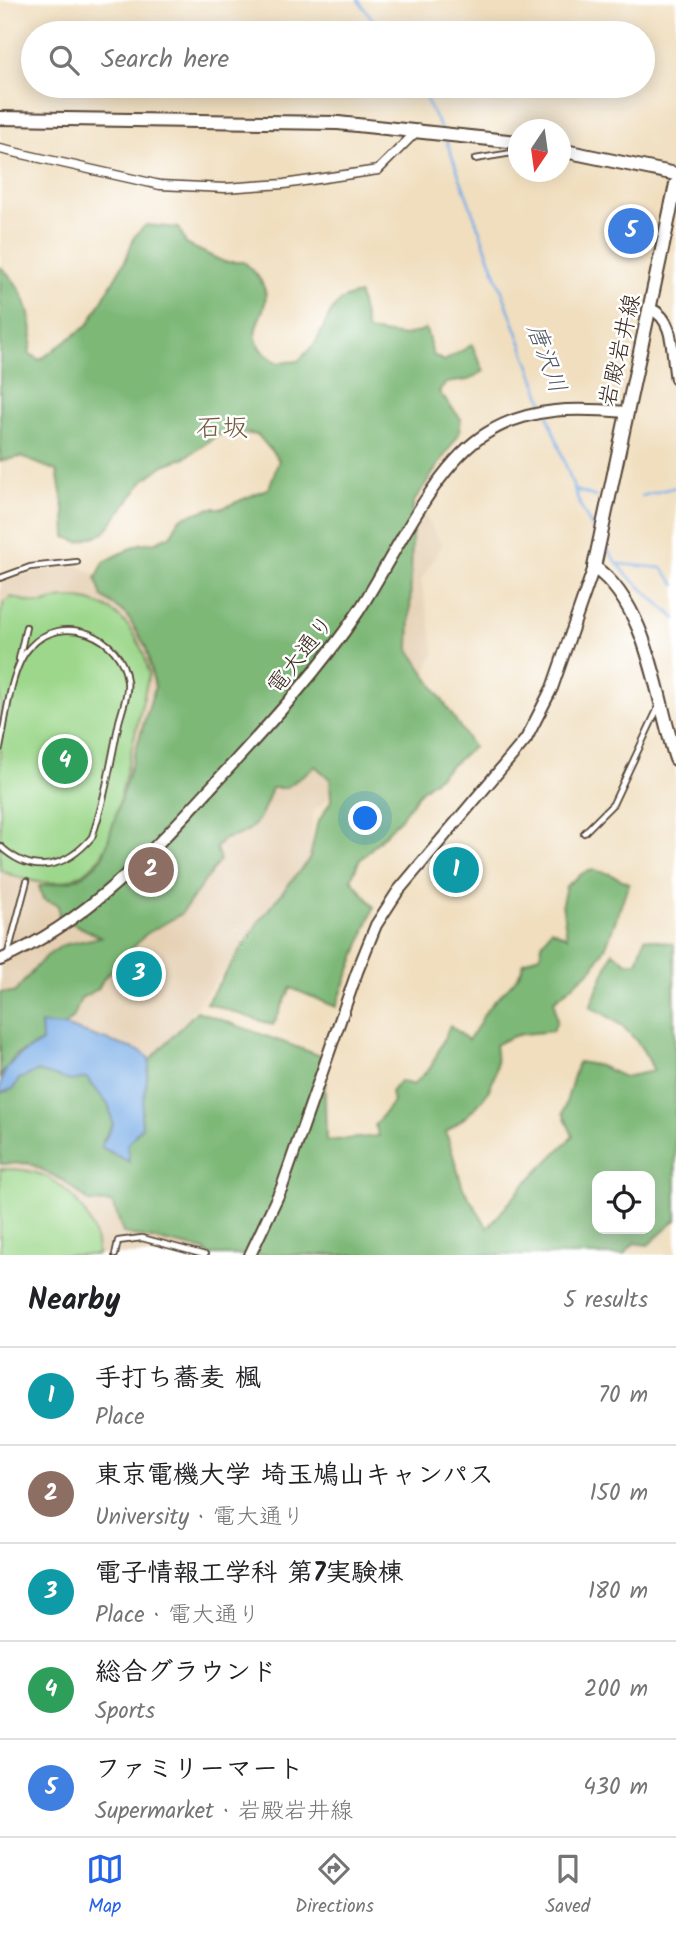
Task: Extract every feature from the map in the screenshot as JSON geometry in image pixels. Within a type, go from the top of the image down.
[{"type":"main road","points":[[0,118],[227,120],[426,130],[508,140]]},
{"type":"main road","points":[[571,152],[676,174]]},
{"type":"main road","name":"岩殿岩井線","points":[[595,562],[676,184]]},
{"type":"main road","points":[[595,562],[620,590],[633,612],[676,759]]},
{"type":"street","points":[[0,149],[160,185],[225,188],[378,170],[426,130]]},
{"type":"street","points":[[651,309],[664,316],[668,324],[676,379]]},
{"type":"street","name":"電大通り","points":[[4,959],[59,929],[93,905],[169,832],[290,703],[319,667],[453,462],[487,432],[535,413],[561,410],[626,412]]},
{"type":"street","points":[[250,1255],[282,1187],[376,925],[407,880],[526,739],[552,688],[595,562]]},
{"type":"lane","points":[[475,159],[508,154]]},
{"type":"lane","points":[[0,578],[30,567],[77,562]]},
{"type":"lane","points":[[0,748],[26,626]]},
{"type":"lane","points":[[0,846],[11,856],[30,864],[56,865],[79,852],[92,837],[128,682],[118,654],[109,644],[77,630],[51,633],[30,646],[19,663]]},
{"type":"lane","points":[[584,833],[612,804],[660,704]]},
{"type":"lane","points":[[4,959],[27,881]]},
{"type":"lane","points":[[115,1255],[118,1241],[131,1237],[205,1255]]},
{"type":"shaded area","points":[[415,498],[442,545],[421,580],[435,652],[400,729],[313,812],[310,858],[188,1017],[312,1066],[236,1255],[0,1255],[0,583],[35,571],[78,565],[157,607]]},
{"type":"green space","points":[[146,225],[179,228],[186,244],[224,262],[244,262],[258,277],[266,300],[256,327],[256,337],[261,350],[278,363],[298,361],[315,343],[337,305],[350,296],[359,294],[367,331],[404,336],[426,329],[433,355],[444,361],[472,345],[484,371],[468,380],[446,383],[439,392],[461,419],[459,434],[413,503],[409,649],[473,747],[421,791],[400,819],[359,861],[351,879],[374,907],[336,1007],[291,988],[273,1025],[206,1003],[260,920],[310,858],[317,824],[331,801],[330,779],[315,766],[286,788],[272,788],[264,808],[251,828],[224,839],[216,848],[220,860],[181,914],[146,934],[104,978],[98,989],[81,998],[74,1016],[64,1026],[46,1026],[42,1042],[16,1055],[0,1077],[0,992],[14,993],[44,958],[63,945],[101,937],[59,917],[58,905],[43,899],[39,886],[82,876],[103,857],[155,687],[146,647],[126,614],[102,597],[96,578],[104,562],[139,544],[156,542],[171,535],[180,518],[211,508],[223,508],[269,488],[279,460],[258,435],[235,432],[218,435],[186,457],[164,465],[144,480],[104,533],[79,542],[66,537],[65,514],[57,471],[21,457],[0,461],[0,267],[16,284],[27,306],[32,330],[29,353],[40,360],[88,325],[126,259],[134,237]]},
{"type":"green space","points":[[11,597],[32,603],[62,598],[82,599],[110,610],[122,619],[139,643],[149,674],[111,837],[91,867],[79,876],[65,881],[34,881],[0,870],[0,616],[4,602]]},
{"type":"green space","points":[[593,870],[629,883],[607,944],[593,968],[554,1001],[557,1021],[553,1031],[518,1035],[495,1045],[495,1074],[485,1096],[468,1115],[446,1132],[463,1188],[488,1228],[524,1185],[573,1136],[563,1113],[578,1062],[600,1066],[624,1077],[654,1071],[643,1049],[629,1032],[612,1018],[590,1007],[613,952],[627,963],[637,962],[645,938],[674,944],[676,1220],[648,1245],[634,1243],[624,1255],[208,1255],[205,1250],[123,1233],[113,1203],[90,1202],[64,1181],[29,1163],[0,1164],[0,1093],[12,1089],[19,1079],[38,1071],[87,1078],[109,1106],[113,1124],[103,1140],[127,1145],[142,1126],[141,1115],[150,1060],[197,1011],[324,1057],[326,1141],[379,1136],[375,1125],[393,1102],[391,1092],[400,1081],[413,1085],[431,1067],[450,1025],[468,1040],[486,1011],[518,976],[524,962],[541,954],[542,944],[551,929],[567,937],[562,903],[566,886],[583,873]]},
{"type":"green space","points":[[0,1169],[25,1170],[42,1175],[66,1191],[85,1214],[96,1241],[97,1255],[0,1255]]},
{"type":"water","points":[[41,1024],[64,1026],[143,1052],[150,1060],[141,1115],[142,1126],[127,1145],[129,1162],[101,1147],[113,1124],[109,1106],[87,1078],[71,1081],[38,1071],[19,1079],[13,1089],[0,1093],[7,1068],[19,1056],[42,1042]]},
{"type":"waterway","name":"唐沢川","points":[[358,0],[374,21]]},
{"type":"waterway","name":"唐沢川","points":[[425,98],[442,131]]},
{"type":"waterway","name":"唐沢川","points":[[446,140],[546,410]]},
{"type":"waterway","name":"唐沢川","points":[[548,416],[580,505],[595,533]]},
{"type":"waterway","points":[[642,496],[676,487]]},
{"type":"waterway","points":[[576,490],[596,497]]},
{"type":"waterway","name":"唐沢川","points":[[603,544],[626,574],[676,619]]},
{"type":"waterway","points":[[619,564],[662,568],[676,585]]},
{"type":"place","name":"ファミリーマート","points":[[631,231]]},
{"type":"place","name":"総合グラウンド","points":[[65,761]]},
{"type":"place","name":"東京電機大学 埼玉鳩山キャンパス","points":[[151,870]]},
{"type":"place","name":"手打ち蕎麦 楓","points":[[456,870]]},
{"type":"place","name":"電子情報工学科 第7実験棟","points":[[139,974]]},
{"type":"district","name":"石坂","points":[[222,427]]}]
